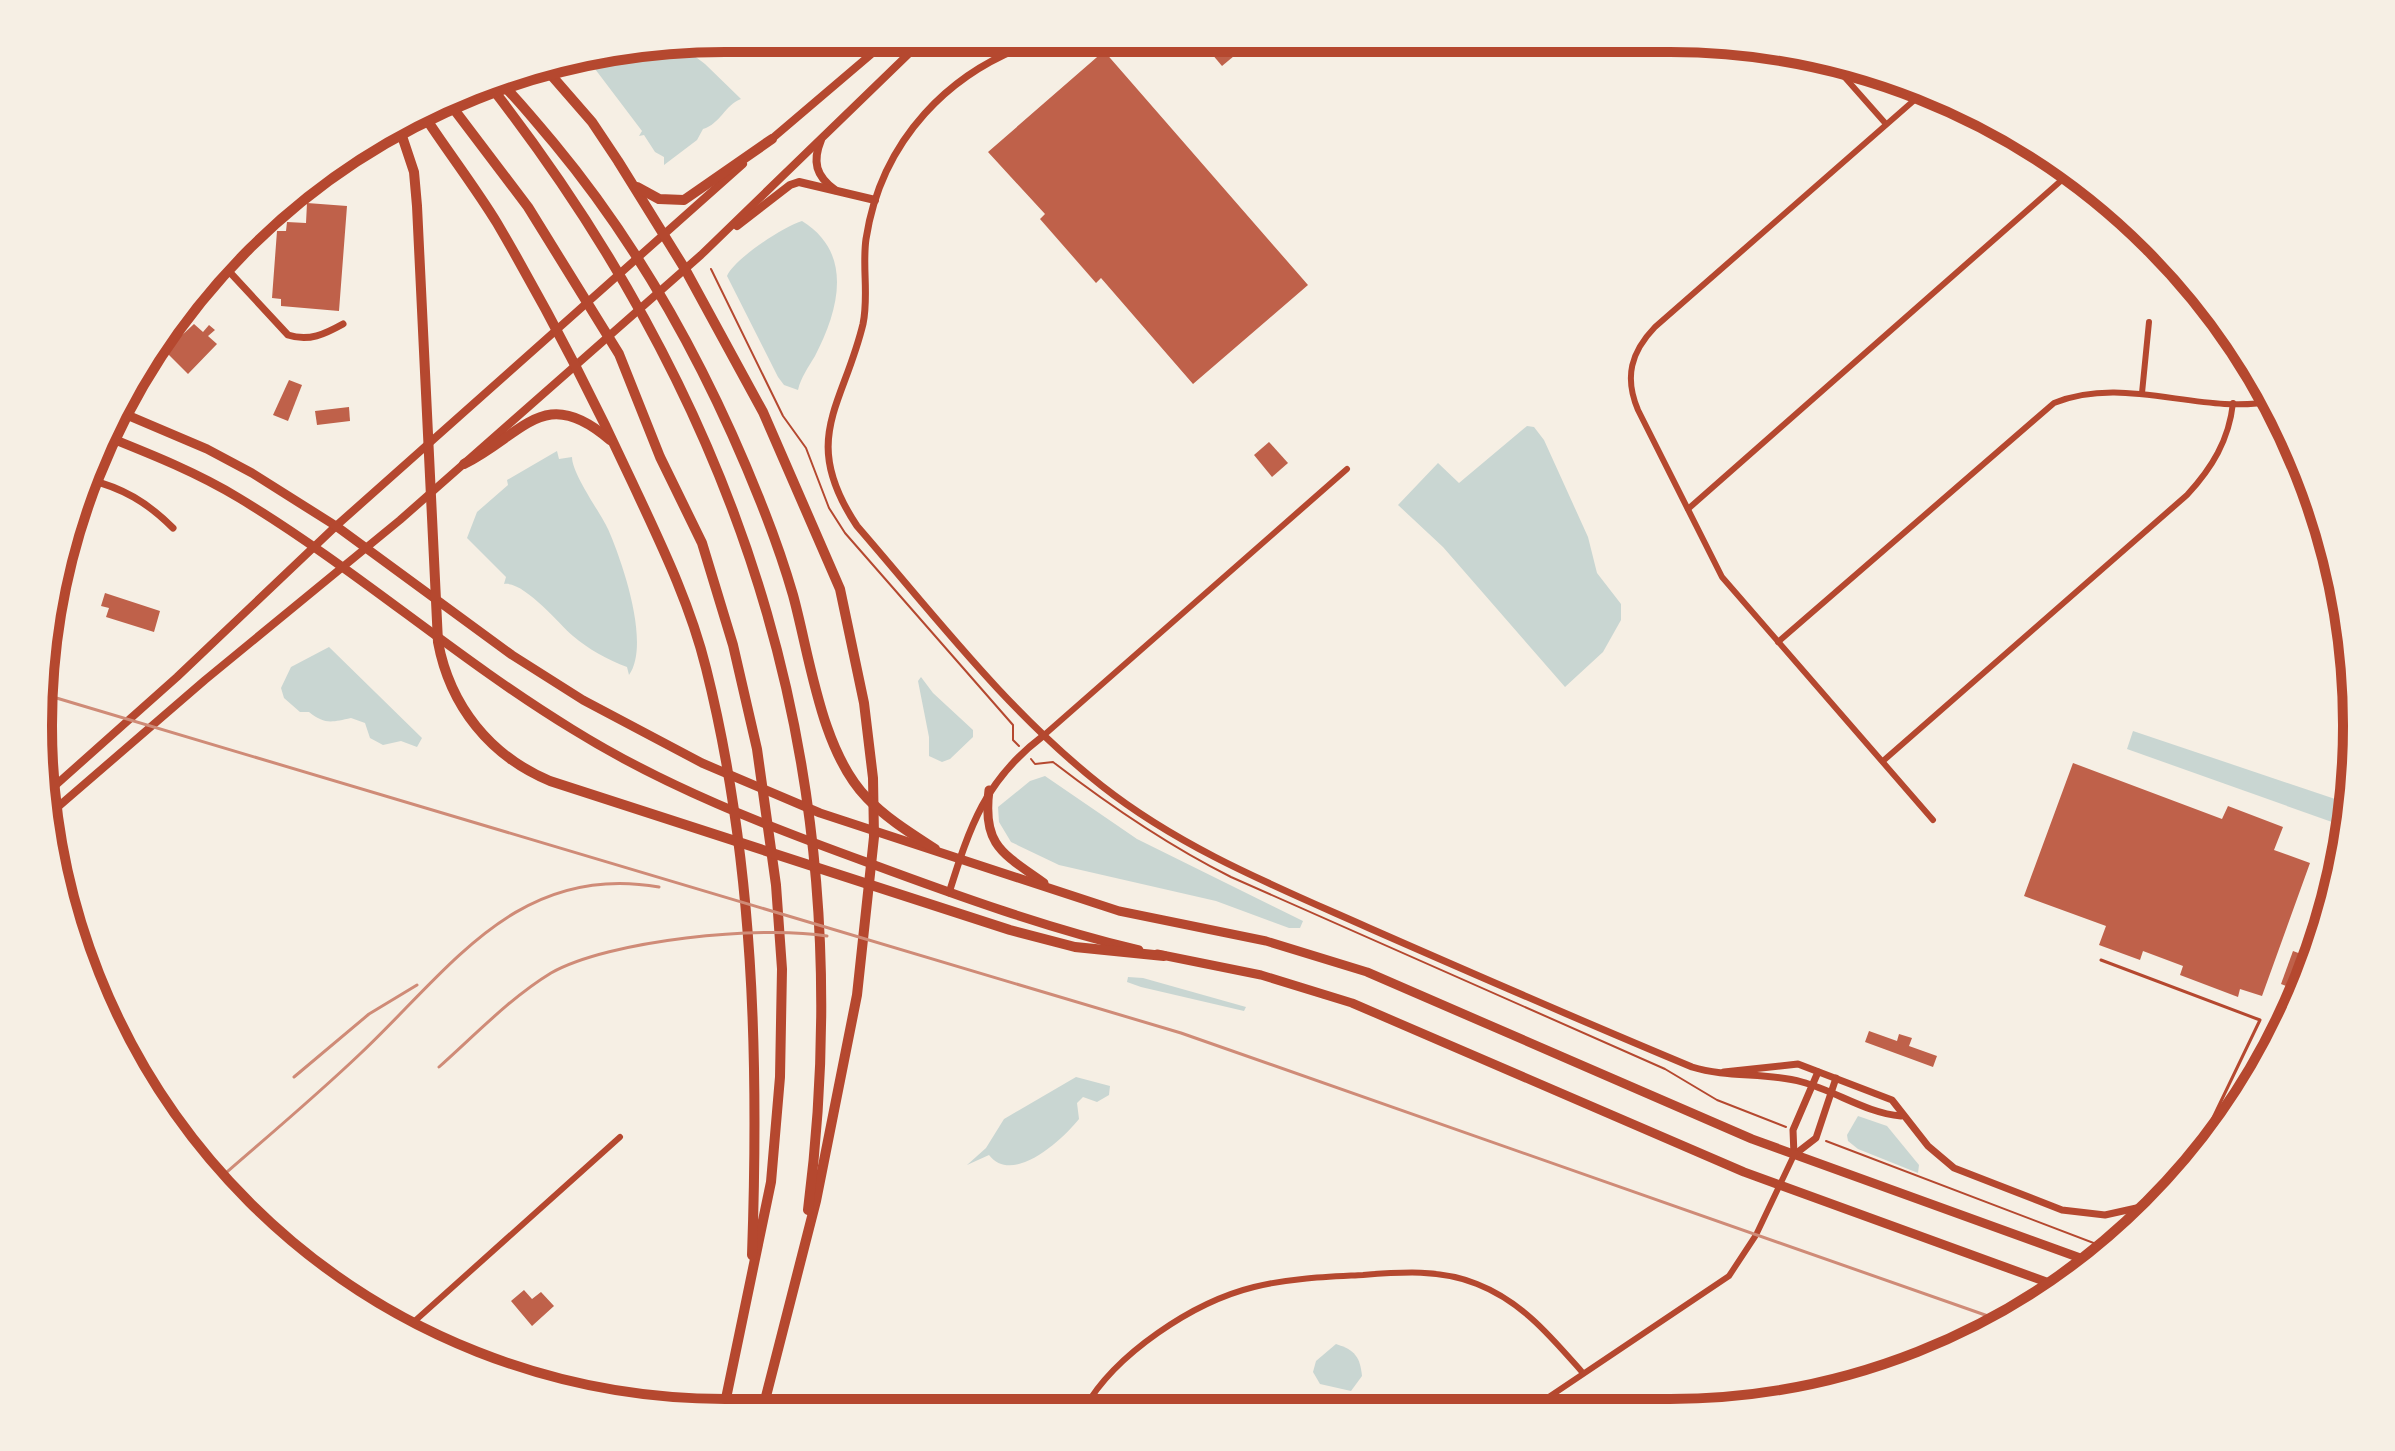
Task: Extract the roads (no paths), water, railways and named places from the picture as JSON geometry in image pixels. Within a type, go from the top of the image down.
[{"type":"highway","points":[[551,75],[592,122],[685,269],[763,412],[840,589],[864,703],[873,778],[874,837],[857,995],[795,1291],[765,1399]]},
{"type":"highway","points":[[506,89],[577,171],[620,233],[669,311],[737,444],[792,592],[840,757],[867,799],[935,849]]},
{"type":"highway","points":[[496,93],[564,182],[651,327],[706,438],[742,530],[777,644],[812,823],[823,983],[823,1074],[795,1291]]},
{"type":"highway","points":[[454,109],[498,163],[573,275],[619,354],[660,457],[702,543],[733,645],[757,749],[776,885],[782,969],[777,1127],[771,1182],[751,1289],[726,1399]]},
{"type":"highway","points":[[428,121],[496,223],[576,364],[670,562],[706,666],[736,821],[749,961],[754,1039],[755,1163],[751,1289]]},
{"type":"highway","points":[[402,135],[414,172],[438,642],[451,686],[474,725],[509,759],[550,781],[1010,930],[1075,947],[1164,956]]},
{"type":"highway","points":[[630,182],[659,199],[684,200],[772,139]]},
{"type":"highway","points":[[464,464],[491,450],[529,419],[550,413],[567,414],[590,423],[615,444]]},
{"type":"highway","points":[[128,415],[207,449],[336,526],[512,655],[657,741],[820,813],[1119,911],[1313,953],[1367,972],[1631,1089],[1794,1155],[2082,1259]]},
{"type":"highway","points":[[116,440],[175,464],[239,498],[499,683],[574,731],[713,804],[949,893],[1073,934],[1261,975],[1352,1003],[1652,1135],[1779,1186],[2048,1283]]},
{"type":"highway","points":[[989,790],[986,815],[992,841],[1053,890]]},
{"type":"main road","points":[[55,786],[556,328],[874,52]]},
{"type":"main road","points":[[57,807],[171,708],[365,549],[685,269],[910,52]]},
{"type":"main road","points":[[824,135],[816,165],[825,182],[842,195]]},
{"type":"main road","points":[[726,232],[755,215],[790,185],[809,183],[842,195],[875,200]]},
{"type":"street","points":[[1011,52],[991,60],[948,88],[902,143],[875,200],[866,243],[864,321],[830,415],[830,461],[844,506],[857,526],[1000,692],[1043,736],[1134,809],[1210,855],[1698,1069],[1732,1076],[1785,1078],[1885,1114],[1901,1116]]},
{"type":"street","points":[[1842,75],[1886,124]]},
{"type":"street","points":[[1916,99],[1655,327],[1635,353],[1630,368],[1632,398],[1722,577],[1933,820]]},
{"type":"street","points":[[1688,509],[2063,179]]},
{"type":"street","points":[[229,271],[288,335],[298,338],[323,335],[343,324]]},
{"type":"street","points":[[2142,393],[2149,322]]},
{"type":"street","points":[[1778,642],[2036,415],[2077,393],[2142,393],[2233,403],[2260,402]]},
{"type":"street","points":[[1883,761],[2187,495],[2218,453],[2231,420],[2233,403]]},
{"type":"street","points":[[949,893],[975,815],[989,790],[1024,751],[1347,469]]},
{"type":"street","points":[[98,483],[132,494],[150,505],[173,528]]},
{"type":"street","points":[[1722,1072],[1788,1063],[1818,1072],[1892,1100],[1901,1116],[1928,1146],[1954,1168],[2062,1210],[2105,1215],[2141,1207]]},
{"type":"street","points":[[1794,1155],[1793,1130],[1818,1072]]},
{"type":"street","points":[[1545,1399],[1729,1276],[1756,1235],[1794,1155],[1816,1138],[1836,1078]]},
{"type":"street","points":[[413,1322],[620,1137]]},
{"type":"street","points":[[1091,1399],[1109,1374],[1131,1354],[1189,1316],[1250,1288],[1317,1277],[1419,1272],[1477,1284],[1528,1313],[1583,1373]]},
{"type":"lane","points":[[2101,960],[2260,1020],[2207,1131]]},
{"type":"railway","points":[[53,697],[1181,1033],[1991,1317]]},
{"type":"railway","points":[[224,1175],[344,1069],[457,957],[490,929],[526,906],[565,891],[609,884],[659,887]]},
{"type":"railway","points":[[439,1067],[521,994],[551,973],[577,961],[686,938],[764,932],[827,936]]},
{"type":"railway","points":[[294,1077],[369,1014],[417,985]]}]
